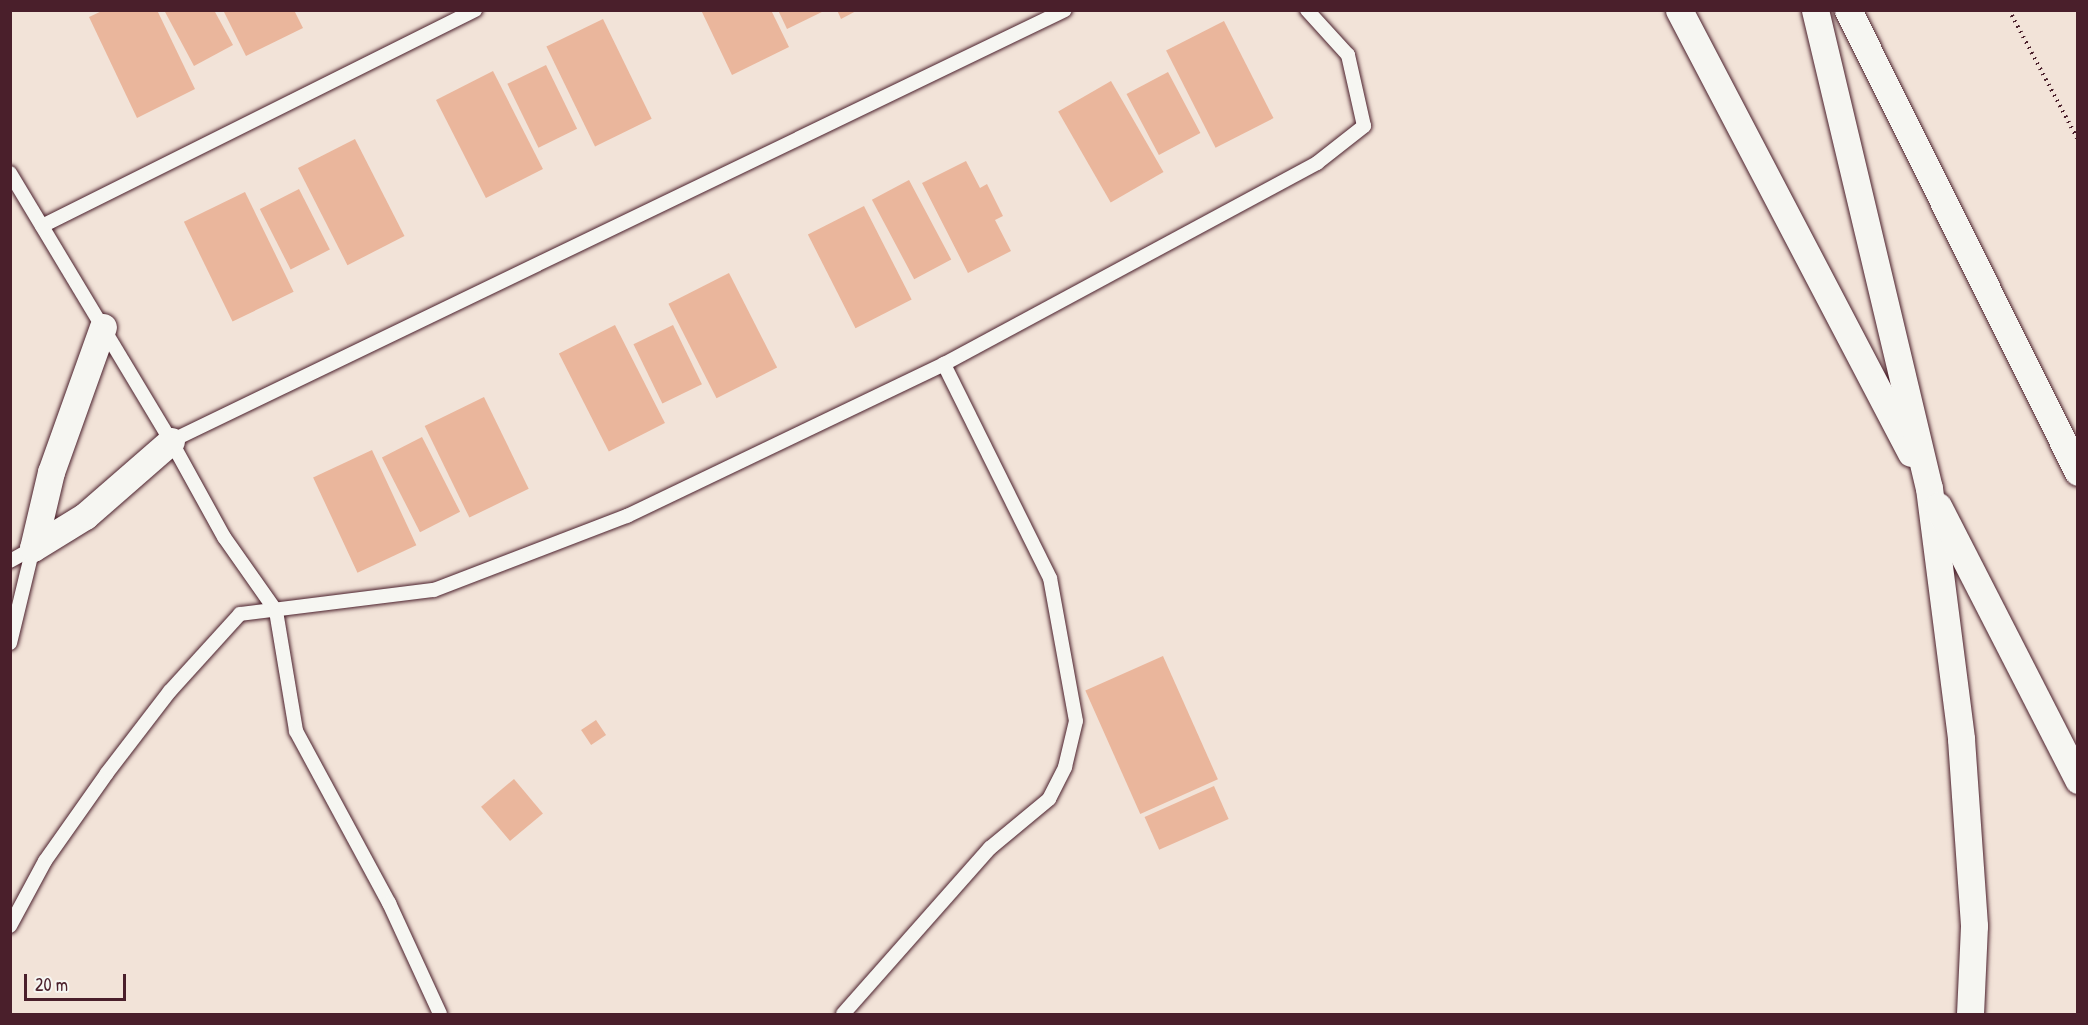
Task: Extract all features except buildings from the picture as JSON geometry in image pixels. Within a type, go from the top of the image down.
[{"type":"street","points":[[1678,10],[1929,488],[2078,780]]},
{"type":"street","points":[[1815,10],[1929,488],[1961,738],[1974,926],[1970,1014]]},
{"type":"street","points":[[1848,10],[2078,472]]},
{"type":"street","points":[[22,554],[103,327]]},
{"type":"street","points":[[22,554],[85,516],[171,441]]},
{"type":"lane","points":[[42,226],[475,10]]},
{"type":"lane","points":[[171,441],[1065,10]]},
{"type":"lane","points":[[10,926],[45,861],[170,691],[240,614],[434,590],[627,516],[944,364],[1317,163],[1364,126],[1348,55],[1307,10]]},
{"type":"lane","points":[[10,173],[171,441],[224,537],[276,611],[296,731],[389,903],[440,1014]]},
{"type":"lane","points":[[843,1014],[990,848],[1049,799],[1065,767],[1076,721],[1050,578],[944,364]]},
{"type":"lane","points":[[10,643],[22,554]]},
{"type":"path","points":[[2009,10],[2078,140]]}]
